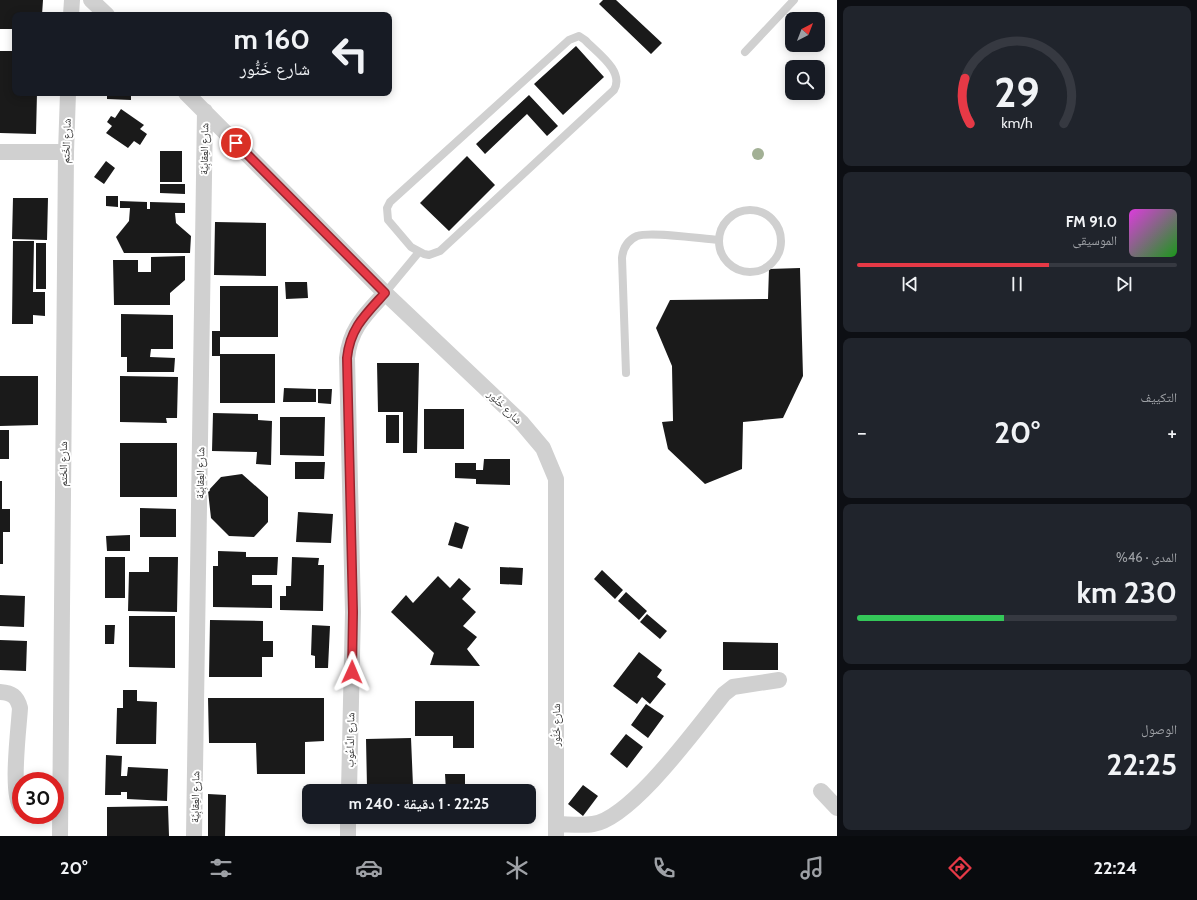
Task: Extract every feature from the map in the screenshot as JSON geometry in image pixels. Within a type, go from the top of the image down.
[{"type":"street","points":[[71,12],[72,0]]},
{"type":"street","points":[[91,0],[104,12]]},
{"type":"street","name":"شارع الخَتم","points":[[58,772],[68,96]]},
{"type":"street","name":"شارع خَنُّور","points":[[189,96],[385,293],[522,422],[543,448],[556,479],[556,830]]},
{"type":"street","name":"شارع العِقابِيَّة","points":[[194,836],[204,111]]},
{"type":"street","points":[[0,152],[66,152]]},
{"type":"street","name":"شارع الدَّاعُوب","points":[[349,784],[353,612],[347,358],[350,339],[354,330],[385,293]]},
{"type":"street","points":[[556,830],[593,824],[618,813],[648,786],[724,694],[733,687],[779,680]]},
{"type":"street","points":[[0,692],[14,695],[18,699],[20,708],[16,772]]},
{"type":"street","points":[[822,791],[837,808]]},
{"type":"street","name":"شارع الخَتم","points":[[59,824],[60,836]]},
{"type":"street","points":[[348,824],[348,836]]},
{"type":"lane","points":[[745,52],[794,0]]},
{"type":"lane","points":[[575,36],[582,38],[616,73],[617,81],[614,90],[440,251],[430,255],[419,252],[388,220],[387,208],[390,202],[569,40],[575,36]]},
{"type":"lane","points":[[747,210],[756,210],[766,214],[774,221],[782,239],[776,260],[759,272],[748,273],[737,270],[725,260],[720,251],[719,240],[721,229],[727,219],[736,213],[747,210]]},
{"type":"lane","points":[[626,373],[622,258],[626,245],[630,240],[642,235],[719,240]]},
{"type":"lane","points":[[385,293],[419,252]]},
{"type":"building","points":[[0,0],[43,0],[42,12],[12,12],[12,29],[0,29]]},
{"type":"building","points":[[603,0],[616,0],[662,43],[651,54],[599,4]]},
{"type":"building","points":[[576,46],[604,77],[563,115],[534,84]]},
{"type":"building","points":[[0,51],[12,51],[12,96],[37,96],[36,134],[0,133]]},
{"type":"building","points":[[529,95],[558,126],[547,136],[527,114],[485,154],[476,144]]},
{"type":"building","points":[[107,96],[131,96],[131,100],[107,99]]},
{"type":"building","points":[[121,109],[144,125],[140,129],[147,134],[140,145],[134,141],[128,148],[106,133],[112,126],[107,122],[111,116],[115,118]]},
{"type":"building","points":[[160,151],[182,151],[182,182],[160,182]]},
{"type":"building","points":[[467,156],[495,185],[449,231],[420,203]]},
{"type":"building","points":[[106,161],[115,168],[104,184],[94,177]]},
{"type":"building","points":[[160,184],[185,184],[185,194],[160,193]]},
{"type":"building","points":[[106,196],[118,196],[118,207],[106,206]]},
{"type":"building","points":[[13,198],[48,198],[47,240],[12,239]]},
{"type":"building","points":[[120,201],[147,202],[147,209],[150,209],[150,202],[185,203],[185,213],[175,213],[176,223],[191,236],[190,253],[124,253],[116,237],[129,221],[130,208],[120,208]]},
{"type":"building","points":[[215,222],[266,223],[266,276],[214,275]]},
{"type":"building","points":[[13,241],[34,241],[33,292],[45,292],[45,316],[33,315],[33,324],[12,324]]},
{"type":"building","points":[[36,243],[46,243],[46,289],[36,289]]},
{"type":"building","points":[[185,256],[185,280],[170,293],[170,305],[114,305],[113,260],[138,260],[138,272],[151,272],[151,257]]},
{"type":"building","points":[[800,268],[803,376],[783,418],[743,422],[742,469],[705,484],[668,449],[662,422],[673,421],[672,366],[656,328],[670,300],[768,299],[769,269]]},
{"type":"building","points":[[285,282],[307,282],[308,298],[286,299]]},
{"type":"building","points":[[220,286],[278,286],[278,337],[220,337],[220,354],[275,354],[275,403],[220,403],[220,356],[212,356],[212,331],[220,331]]},
{"type":"building","points":[[121,314],[173,315],[173,349],[151,349],[150,357],[175,358],[174,372],[127,372],[127,357],[121,357]]},
{"type":"building","points":[[377,363],[419,363],[417,453],[403,453],[403,412],[378,412]]},
{"type":"building","points":[[0,376],[38,376],[38,425],[0,426]]},
{"type":"building","points":[[120,376],[178,377],[177,418],[166,418],[167,423],[120,422]]},
{"type":"building","points":[[284,388],[316,389],[316,402],[283,402]]},
{"type":"building","points":[[318,389],[332,389],[331,404],[318,403]]},
{"type":"building","points":[[424,409],[464,409],[464,449],[424,449]]},
{"type":"building","points":[[213,413],[258,414],[258,420],[272,421],[271,465],[256,464],[257,452],[212,451]]},
{"type":"building","points":[[386,415],[399,415],[399,443],[386,443]]},
{"type":"building","points":[[280,417],[325,417],[324,456],[280,455]]},
{"type":"building","points":[[0,430],[9,430],[9,459],[0,459]]},
{"type":"building","points":[[120,443],[177,443],[177,497],[120,497]]},
{"type":"building","points":[[484,459],[510,459],[510,485],[476,484],[476,479],[455,478],[455,463],[476,463],[476,470],[483,470]]},
{"type":"building","points":[[295,462],[325,462],[324,479],[295,479]]},
{"type":"building","points":[[242,474],[268,497],[268,522],[254,537],[229,536],[211,518],[208,491],[221,477]]},
{"type":"building","points":[[0,481],[2,481],[2,509],[10,509],[10,532],[3,532],[3,564],[0,564]]},
{"type":"building","points":[[140,508],[176,509],[176,537],[140,537]]},
{"type":"building","points":[[298,512],[333,514],[331,543],[296,542]]},
{"type":"building","points":[[455,522],[469,527],[462,549],[448,545]]},
{"type":"building","points":[[130,535],[130,551],[107,551],[106,536]]},
{"type":"building","points":[[218,551],[246,552],[246,557],[278,557],[277,575],[252,575],[252,585],[272,585],[272,608],[213,607],[213,566],[218,566]]},
{"type":"building","points":[[105,557],[125,557],[125,598],[105,598]]},
{"type":"building","points":[[149,557],[178,557],[177,612],[128,611],[129,572],[149,572]]},
{"type":"building","points":[[292,557],[319,558],[318,565],[324,565],[323,611],[280,610],[280,596],[286,596],[286,586],[291,586]]},
{"type":"building","points":[[500,567],[523,568],[522,585],[500,584]]},
{"type":"building","points":[[602,570],[623,590],[615,599],[594,579]]},
{"type":"building","points":[[438,576],[450,588],[459,578],[471,589],[462,599],[476,612],[463,626],[477,637],[467,649],[480,666],[430,665],[434,653],[391,612],[406,595],[413,603]]},
{"type":"building","points":[[626,592],[647,611],[639,620],[618,601]]},
{"type":"building","points":[[0,595],[25,596],[24,627],[0,626]]},
{"type":"building","points":[[647,614],[667,631],[660,639],[640,622]]},
{"type":"building","points":[[129,616],[175,616],[175,668],[129,667]]},
{"type":"building","points":[[210,620],[263,621],[263,641],[273,641],[273,657],[262,657],[262,677],[209,677]]},
{"type":"building","points":[[105,625],[115,625],[114,644],[105,644]]},
{"type":"building","points":[[312,625],[330,626],[328,668],[315,668],[315,656],[311,655]]},
{"type":"building","points":[[0,640],[27,641],[26,671],[0,670]]},
{"type":"building","points":[[723,642],[778,643],[778,670],[723,670]]},
{"type":"building","points":[[639,652],[662,670],[657,677],[666,684],[650,704],[642,697],[637,704],[613,686]]},
{"type":"building","points":[[123,690],[137,690],[137,701],[157,702],[156,744],[116,744],[117,708],[123,708]]},
{"type":"building","points":[[208,698],[324,698],[324,741],[305,742],[305,774],[257,774],[256,743],[209,743]]},
{"type":"building","points":[[415,701],[474,701],[474,748],[453,748],[453,736],[415,736]]},
{"type":"building","points":[[646,704],[664,716],[648,738],[631,725]]},
{"type":"building","points":[[626,734],[643,747],[627,768],[610,754]]},
{"type":"building","points":[[411,738],[413,784],[367,784],[366,739]]},
{"type":"building","points":[[106,755],[122,756],[121,776],[127,776],[128,767],[168,769],[167,801],[127,799],[127,792],[121,792],[121,795],[105,795]]},
{"type":"building","points":[[445,774],[465,774],[465,784],[446,784]]},
{"type":"building","points":[[583,785],[598,796],[583,816],[568,804]]},
{"type":"building","points":[[208,794],[226,795],[225,836],[208,836]]},
{"type":"building","points":[[168,806],[169,836],[107,836],[107,807]]},
{"type":"route","points":[[236,143],[385,293],[359,322],[354,330],[350,339],[347,358],[353,612],[352,672]]}]
